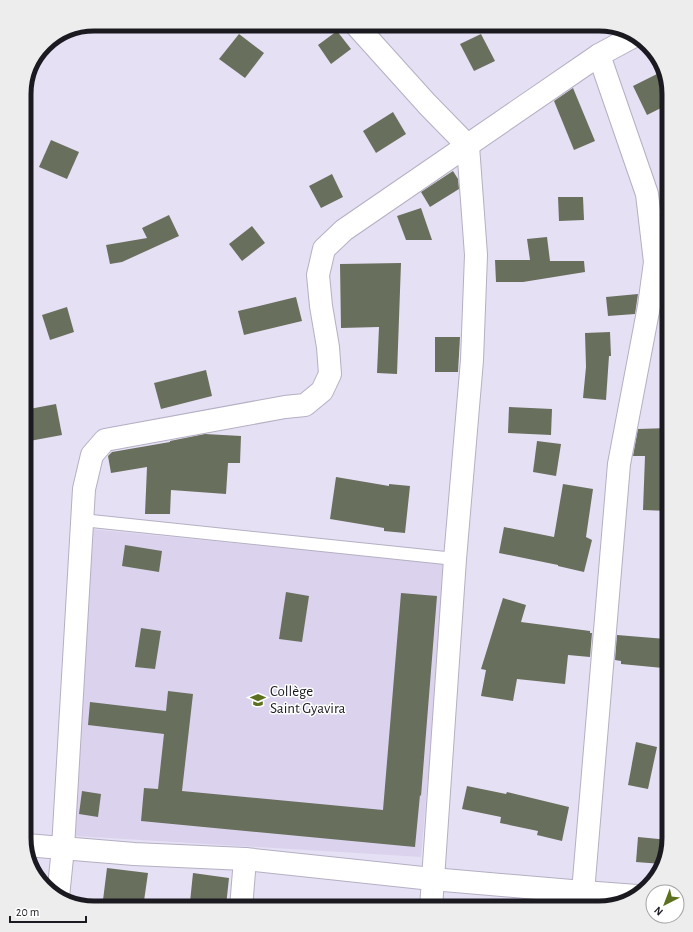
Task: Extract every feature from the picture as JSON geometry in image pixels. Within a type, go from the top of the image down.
[{"type":"street","points":[[361,31],[427,104],[468,146],[476,263],[472,360],[455,559],[431,901]]},
{"type":"street","points":[[59,890],[63,848],[84,489],[92,454],[105,440],[285,407],[305,405],[322,391],[330,374],[328,347],[320,306],[318,275],[324,249],[344,230],[599,55],[629,39]]},
{"type":"street","points":[[583,892],[618,464],[649,306],[655,262],[647,194],[599,55]]},
{"type":"street","points":[[32,845],[134,854],[245,859],[432,879],[624,895]]},
{"type":"street","points":[[242,901],[245,859]]},
{"type":"lane","points":[[82,520],[455,559]]},
{"type":"shaded area","name":"Collège Saint Gyavira","points":[[91,529],[447,564],[421,857],[75,836]]},
{"type":"building","points":[[337,31],[351,49],[331,64],[318,45]]},
{"type":"building","points":[[239,34],[264,53],[245,78],[219,59]]},
{"type":"building","points":[[481,34],[495,61],[474,71],[460,44]]},
{"type":"building","points":[[658,73],[662,94],[662,108],[647,115],[633,86]]},
{"type":"building","points":[[573,88],[595,141],[574,150],[554,101]]},
{"type":"building","points":[[393,112],[406,134],[376,153],[363,131]]},
{"type":"building","points":[[51,140],[79,152],[67,179],[39,167]]},
{"type":"building","points":[[453,171],[458,179],[459,189],[430,207],[421,192]]},
{"type":"building","points":[[332,174],[343,197],[321,208],[309,186]]},
{"type":"building","points":[[558,197],[583,197],[584,220],[559,221]]},
{"type":"building","points":[[421,208],[432,240],[406,240],[397,216]]},
{"type":"building","points":[[169,215],[179,236],[122,262],[110,264],[106,245],[147,238],[142,228]]},
{"type":"building","points":[[252,226],[265,243],[242,261],[229,244]]},
{"type":"building","points":[[547,237],[550,261],[584,261],[585,272],[523,282],[496,282],[495,260],[530,260],[527,239]]},
{"type":"building","points":[[401,263],[397,374],[377,373],[379,327],[341,328],[340,264]]},
{"type":"building","points":[[638,294],[635,314],[608,316],[606,297]]},
{"type":"building","points":[[296,297],[302,321],[244,335],[238,311]]},
{"type":"building","points":[[67,307],[74,332],[50,340],[42,315]]},
{"type":"building","points":[[610,332],[611,356],[609,356],[606,400],[583,398],[586,367],[585,333]]},
{"type":"building","points":[[435,337],[460,337],[458,372],[435,372]]},
{"type":"building","points":[[206,370],[212,396],[161,409],[154,383]]},
{"type":"building","points":[[56,404],[62,435],[31,441],[31,409]]},
{"type":"building","points":[[509,407],[552,409],[551,435],[508,433]]},
{"type":"building","points":[[662,428],[662,511],[643,510],[645,456],[633,456],[638,429]]},
{"type":"building","points":[[205,434],[241,436],[240,463],[228,463],[226,494],[171,490],[170,514],[145,514],[147,467],[111,473],[108,456],[112,452],[170,442]]},
{"type":"building","points":[[537,441],[561,444],[556,476],[533,472]]},
{"type":"building","points":[[336,477],[389,486],[389,484],[410,486],[405,533],[384,531],[384,528],[330,519]]},
{"type":"building","points":[[563,484],[593,489],[586,537],[592,540],[584,572],[499,553],[504,527],[554,537]]},
{"type":"building","points":[[125,545],[162,551],[159,572],[122,566]]},
{"type":"building","points":[[286,592],[309,596],[302,642],[279,639]]},
{"type":"building","points":[[401,593],[437,596],[421,796],[420,795],[415,847],[141,821],[144,788],[158,789],[164,734],[88,725],[90,702],[166,711],[168,691],[193,694],[182,791],[383,810]]},
{"type":"building","points":[[503,598],[526,605],[521,622],[590,631],[590,633],[592,633],[590,657],[568,655],[565,684],[517,679],[513,701],[481,696],[486,670],[481,669]]},
{"type":"building","points":[[141,628],[161,631],[155,669],[135,667]]},
{"type":"building","points":[[617,635],[662,639],[662,668],[621,664],[621,661],[615,660]]},
{"type":"building","points":[[636,742],[657,747],[648,789],[628,785]]},
{"type":"building","points":[[467,786],[506,794],[507,792],[569,807],[562,841],[537,835],[538,831],[500,823],[501,817],[462,809]]},
{"type":"building","points":[[82,791],[101,794],[98,817],[79,814]]},
{"type":"building","points":[[638,837],[662,839],[660,854],[656,864],[636,862]]},
{"type":"building","points":[[107,868],[148,873],[144,901],[103,901]]},
{"type":"building","points":[[193,873],[229,878],[227,901],[190,901]]},
{"type":"place","name":"Collège Saint Gyavira","points":[[258,700]]}]
